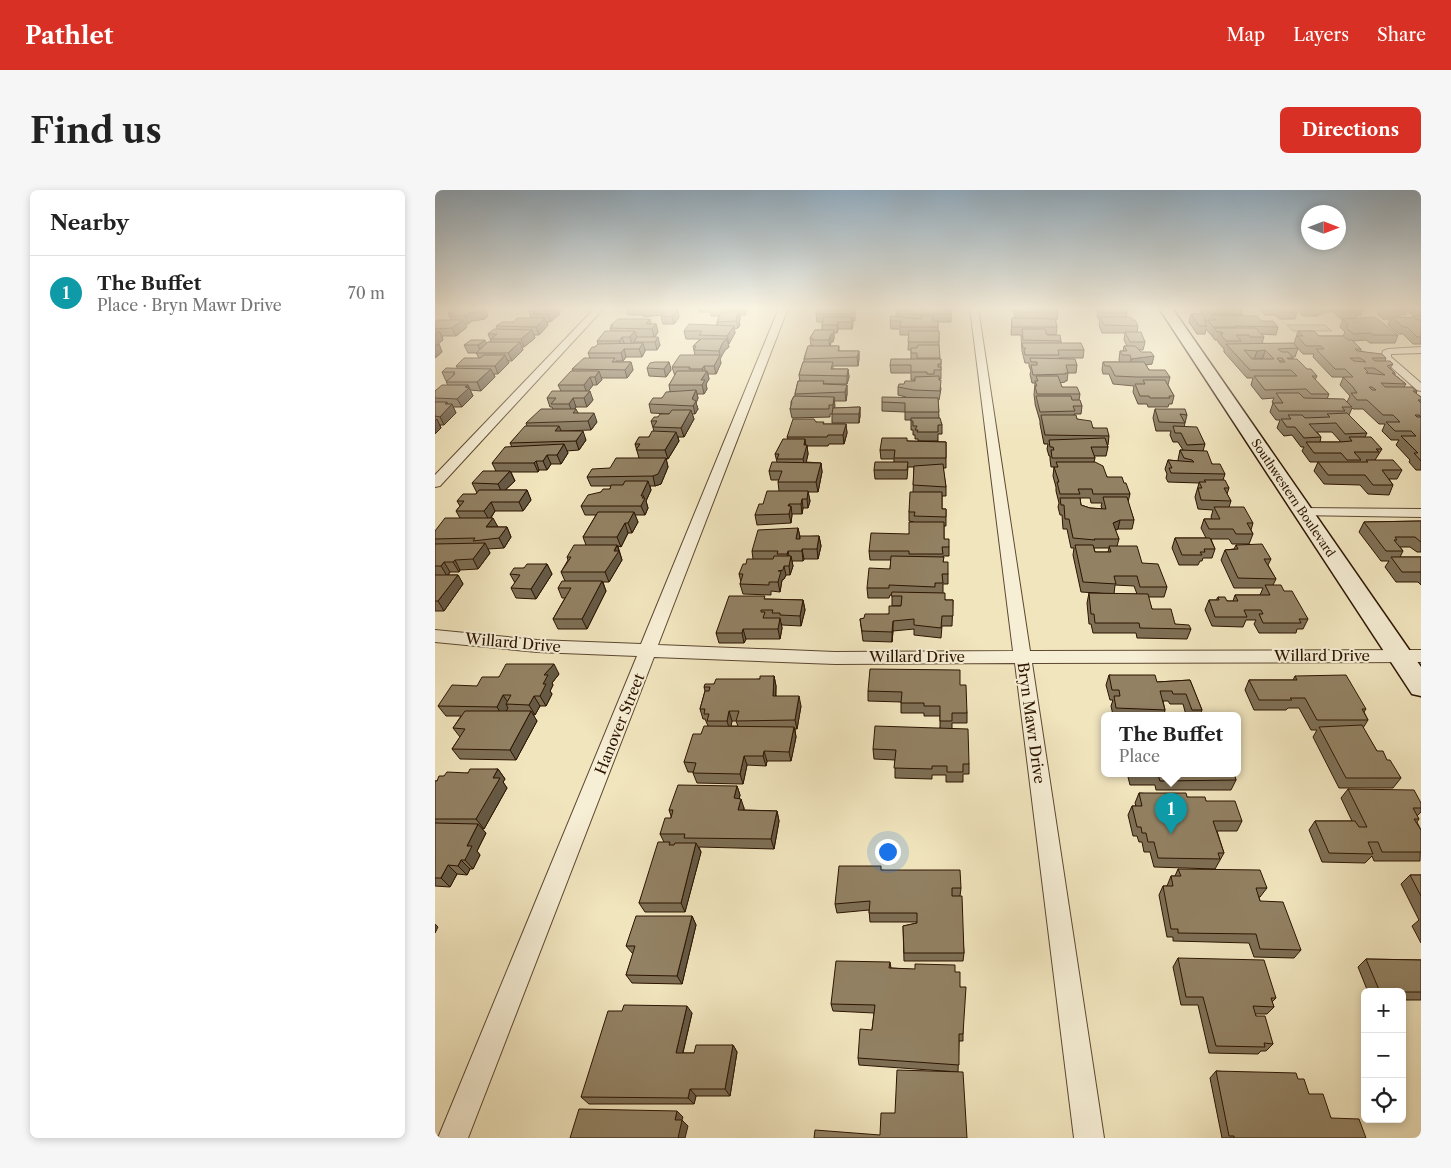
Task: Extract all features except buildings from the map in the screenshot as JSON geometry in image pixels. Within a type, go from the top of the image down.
[{"type":"street","points":[[435,483],[558,352]]},
{"type":"street","name":"Hanover Street","points":[[453,1138],[649,652],[767,352]]},
{"type":"street","name":"Bryn Mawr Drive","points":[[980,352],[1089,1138]]},
{"type":"street","name":"Southwestern Boulevard","points":[[1195,352],[1421,687]]},
{"type":"street","points":[[1388,352],[1386,353],[1386,358],[1421,388]]},
{"type":"street","points":[[1302,512],[1421,513]]},
{"type":"street","name":"Willard Drive","points":[[435,636],[537,646],[835,658],[1421,656]]},
{"type":"place","name":"The Buffet","points":[[1171,834]]}]
